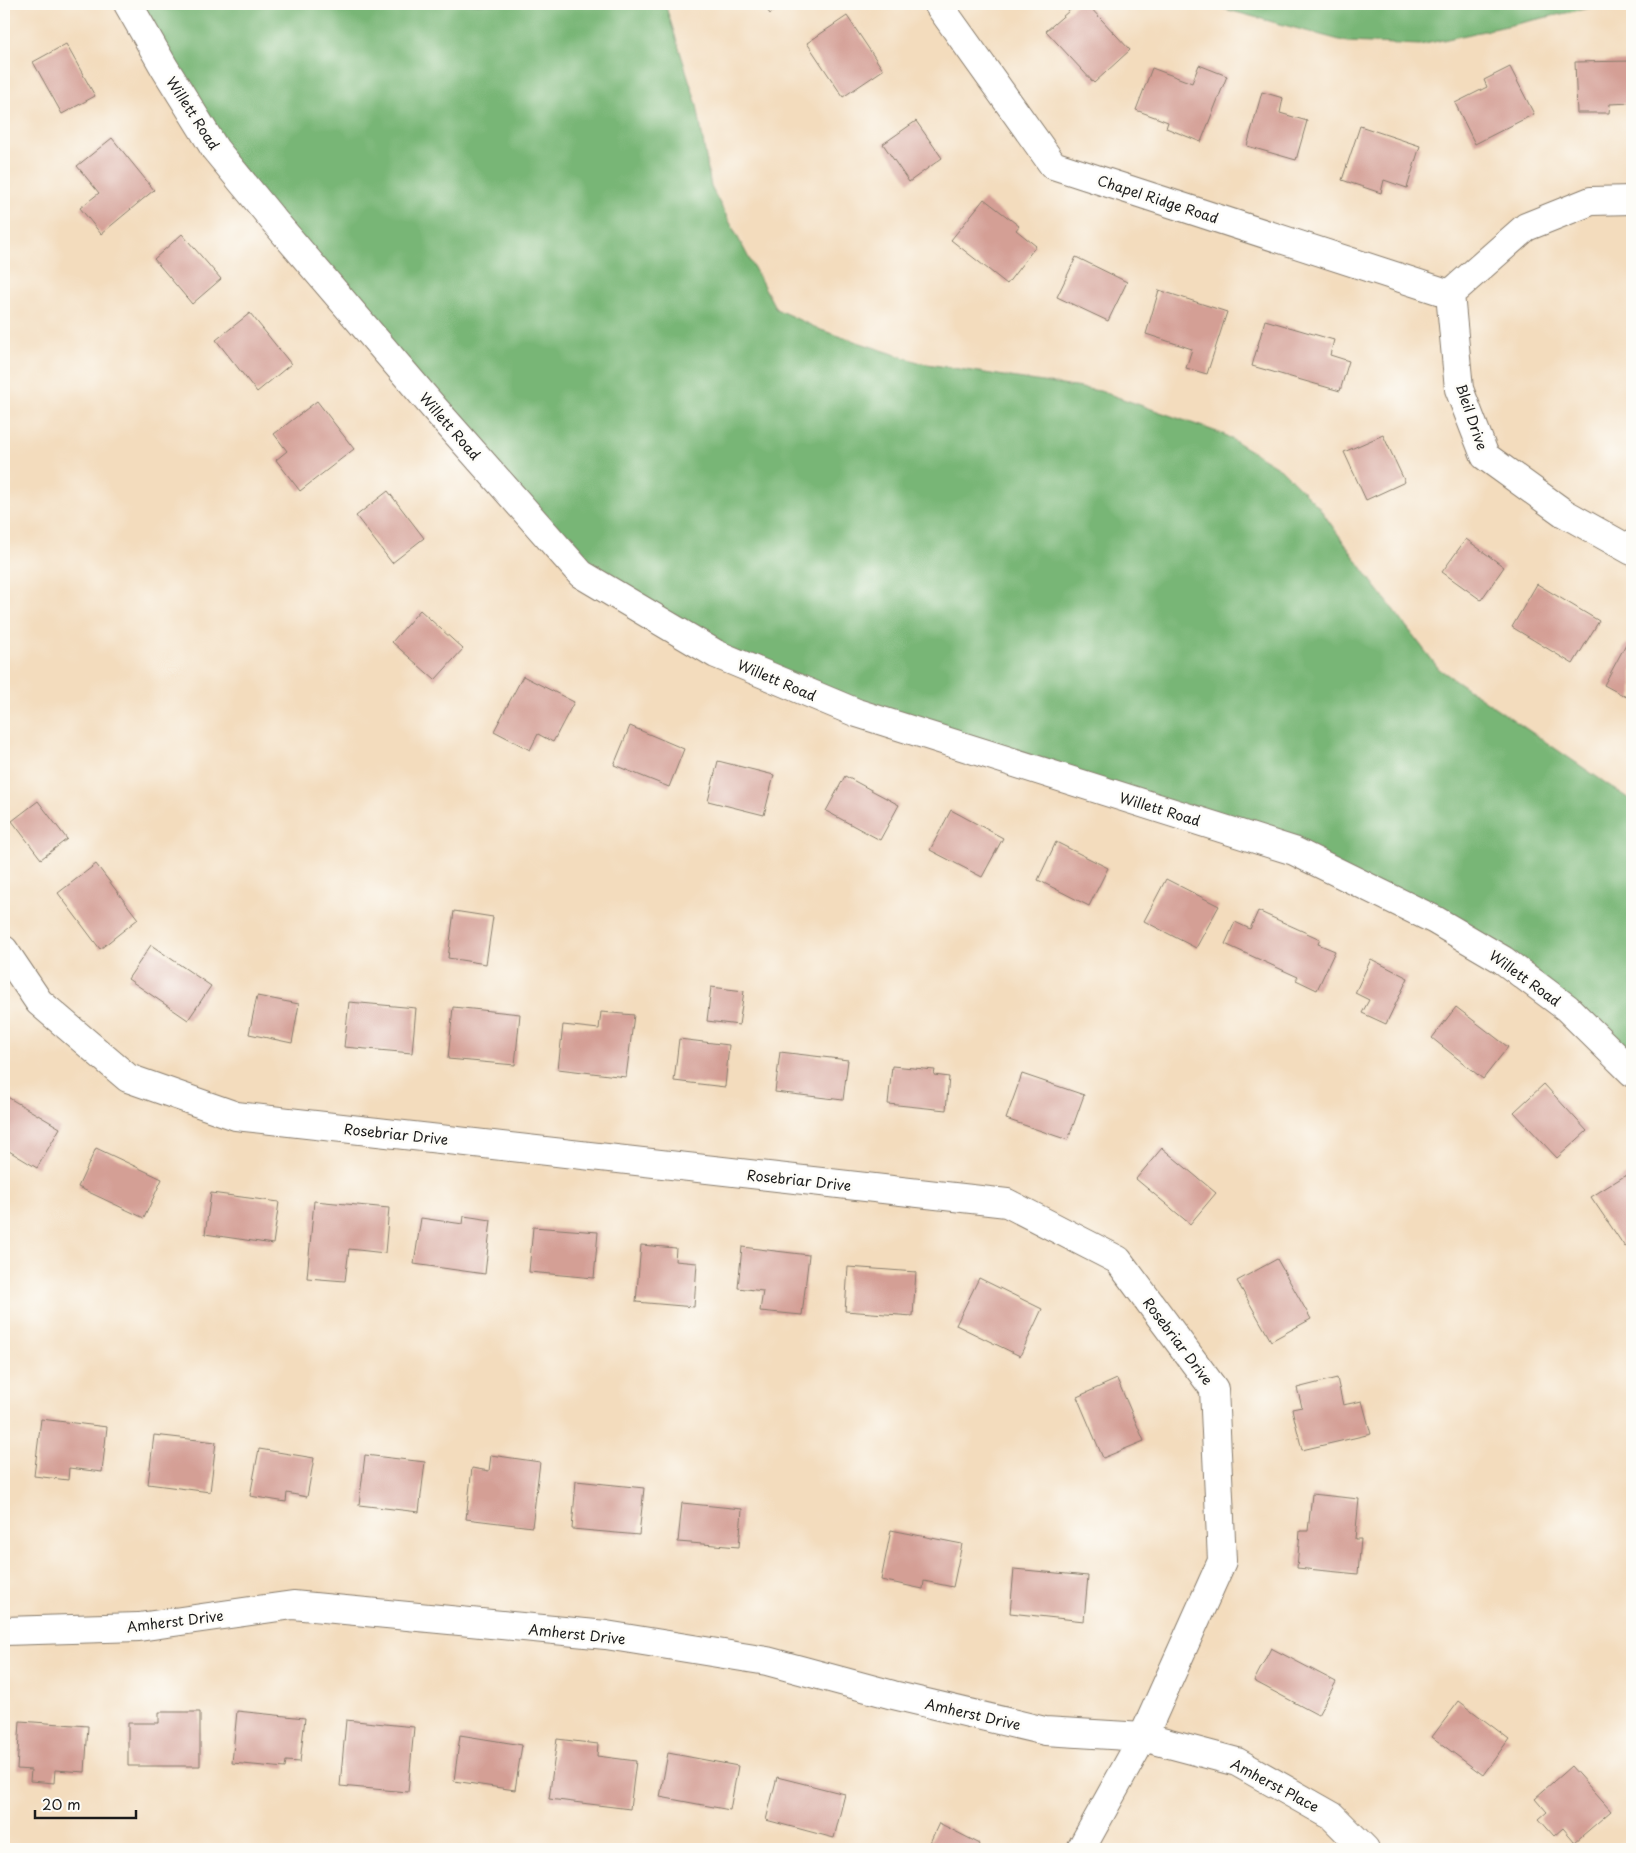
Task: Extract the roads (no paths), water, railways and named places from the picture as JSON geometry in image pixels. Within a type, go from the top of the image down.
[{"type":"street","name":"Willett Road","points":[[128,4],[164,67],[215,149],[434,409],[582,574],[716,654],[857,713],[1294,851],[1436,920],[1503,960],[1567,1008],[1632,1072]]},
{"type":"street","name":"Chapel Ridge Road","points":[[938,4],[1053,165],[1450,294]]},
{"type":"street","points":[[1450,294],[1526,227],[1591,201],[1632,200]]},
{"type":"street","name":"Bleil Drive","points":[[1450,294],[1459,389],[1485,456],[1564,513],[1632,551]]},
{"type":"street","name":"Rosebriar Drive","points":[[4,950],[40,1002],[128,1078],[236,1116],[1007,1203],[1118,1260],[1214,1389],[1222,1561],[1143,1737],[1081,1849]]},
{"type":"street","name":"Amherst Drive","points":[[4,1631],[139,1627],[293,1605],[606,1635],[767,1661],[893,1695],[1045,1731],[1143,1737]]},
{"type":"street","name":"Amherst Place","points":[[1143,1737],[1237,1762],[1332,1816],[1365,1849]]}]
